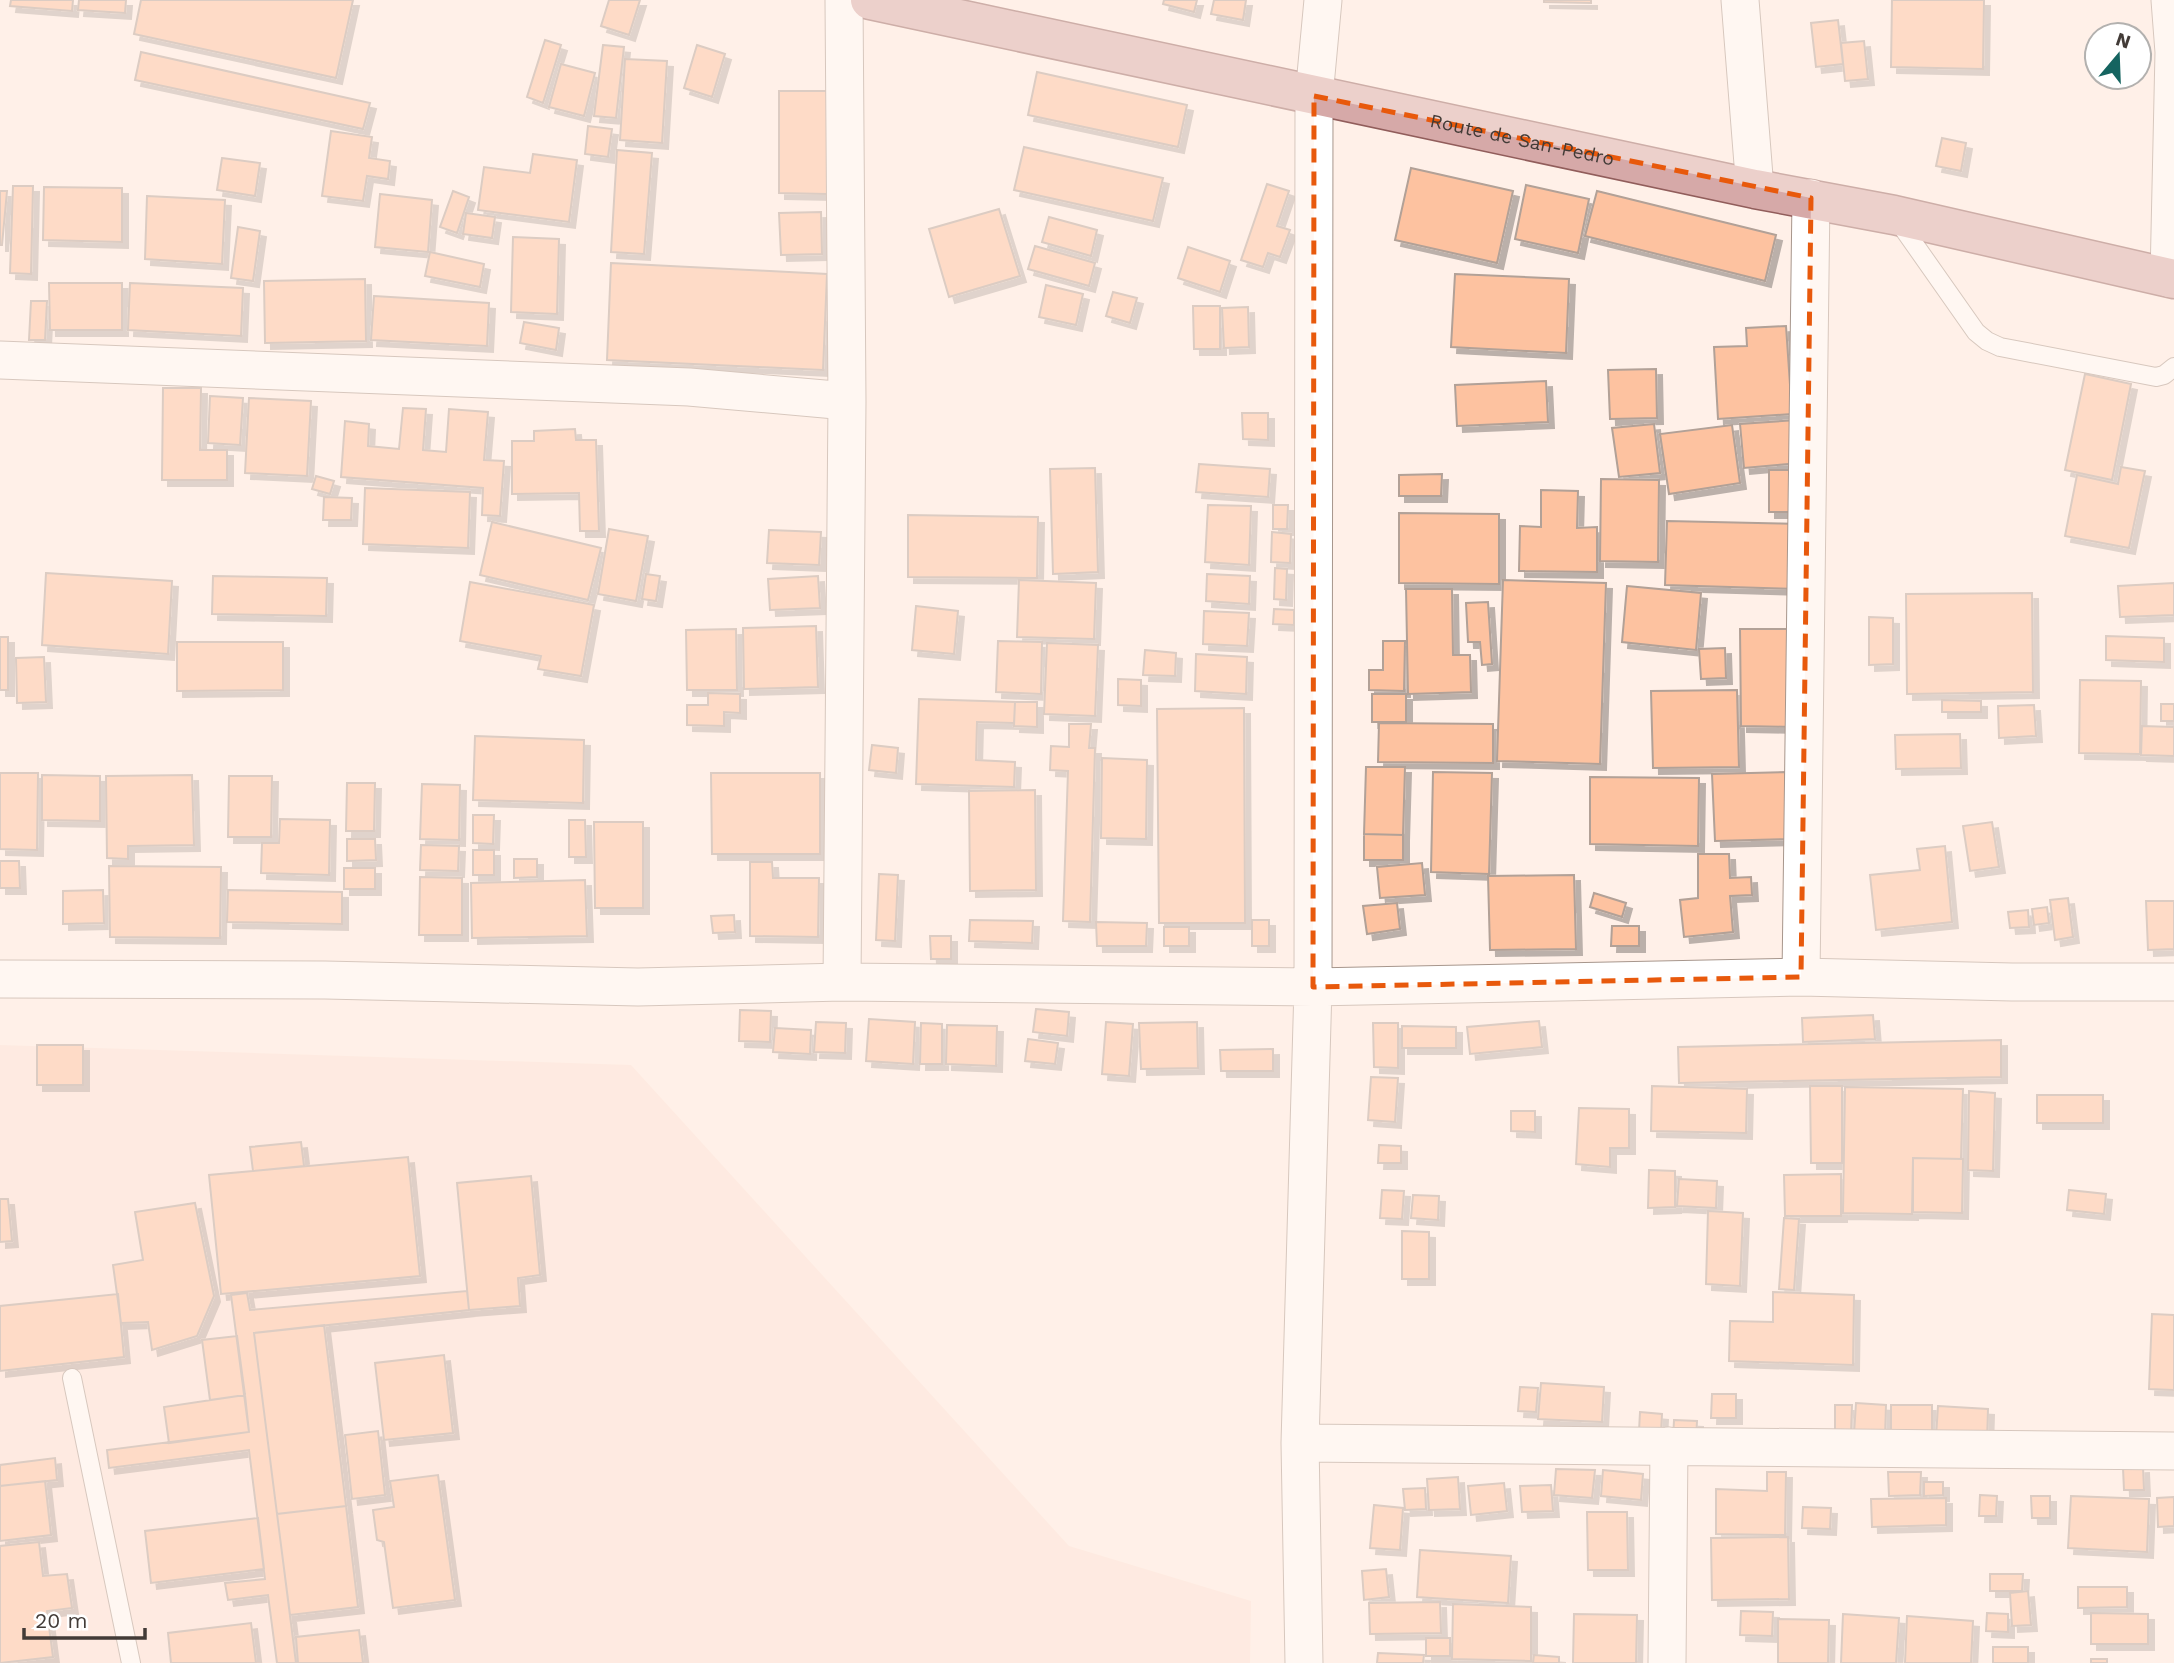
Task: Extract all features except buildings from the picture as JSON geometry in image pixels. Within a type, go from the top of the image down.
[{"type":"main road","name":"Route de San-Pedro","points":[[870,0],[1755,189],[1894,215],[2171,278]]},
{"type":"street","points":[[842,982],[847,401],[844,0]]},
{"type":"street","points":[[1304,1663],[1300,1443],[1313,987],[1314,96],[1323,0]]},
{"type":"street","points":[[1740,0],[1755,189]]},
{"type":"street","points":[[2170,0],[2174,64],[2171,278]]},
{"type":"street","points":[[1801,977],[1811,198]]},
{"type":"street","points":[[0,360],[689,387],[847,401]]},
{"type":"street","points":[[0,979],[324,980],[638,987],[842,982],[1313,987],[1801,977],[2012,982],[2174,982]]},
{"type":"street","points":[[1300,1443],[2174,1451]]},
{"type":"street","points":[[1667,1663],[1669,1446]]},
{"type":"lane","points":[[1894,215],[1976,332],[1987,341],[2000,347],[2156,377],[2164,375],[2174,367]]},
{"type":"lane","points":[[72,1377],[131,1663]]},
{"type":"highlighted area","points":[[1314,96],[1811,198],[1801,977],[1313,987]]},
{"type":"shaded area","points":[[0,1045],[631,1065],[1069,1546],[1251,1601],[1250,1663],[0,1663]]}]
